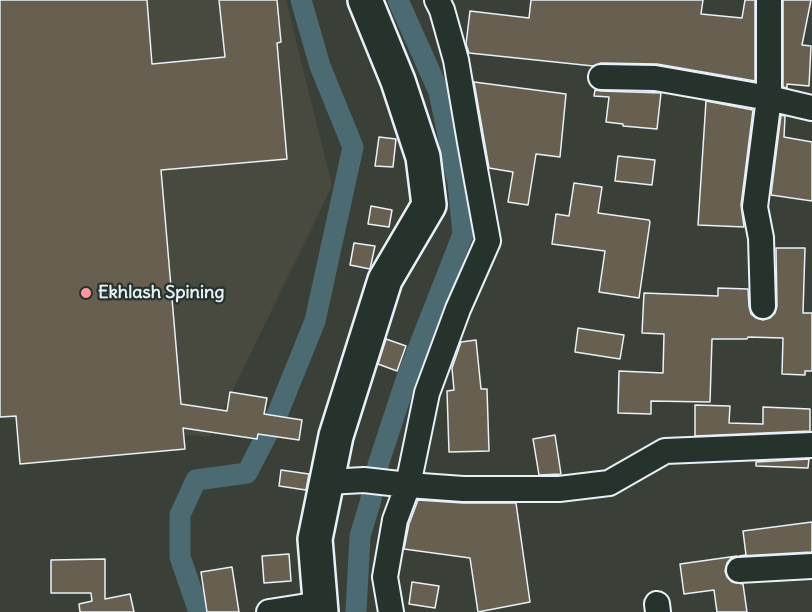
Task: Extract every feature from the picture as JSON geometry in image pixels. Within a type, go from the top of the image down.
[{"type":"street","points":[[269,612],[320,608],[315,539],[336,436],[385,280],[429,205],[423,157],[398,81],[365,0]]},
{"type":"street","points":[[391,612],[385,577],[395,520],[428,393],[459,309],[488,241],[456,60],[437,0]]},
{"type":"street","points":[[763,306],[761,238],[755,207],[769,98],[770,0]]},
{"type":"street","points":[[601,77],[655,78],[812,108]]},
{"type":"street","points":[[327,482],[363,480],[463,489],[559,489],[609,483],[665,451],[812,445]]},
{"type":"street","points":[[738,570],[812,566]]},
{"type":"shaded area","name":"Ekhlash Spining","points":[[0,0],[286,0],[332,186],[210,437],[0,418]]},
{"type":"building","name":"Ekhlash Spining","points":[[0,0],[147,0],[152,64],[225,57],[219,0],[277,0],[281,42],[277,43],[287,159],[161,170],[181,404],[227,411],[230,392],[267,398],[264,414],[302,420],[299,440],[258,434],[257,439],[183,428],[185,449],[20,464],[16,416],[0,417]]},
{"type":"building","points":[[531,0],[703,0],[701,14],[742,18],[745,0],[755,0],[755,81],[657,64],[601,63],[593,66],[469,53],[466,44],[470,11],[529,18]]},
{"type":"building","points":[[783,0],[811,0],[802,45],[811,46],[809,86],[787,84],[787,88],[783,87]]},
{"type":"building","points":[[474,82],[566,94],[560,157],[536,154],[528,205],[508,202],[513,172],[489,168]]},
{"type":"building","points":[[595,90],[661,93],[657,129],[606,122],[609,97],[594,96]]},
{"type":"building","points":[[706,101],[753,110],[741,205],[744,227],[698,225]]},
{"type":"building","points":[[781,115],[785,116],[784,137],[812,142],[812,201],[771,195]]},
{"type":"building","points":[[379,137],[396,139],[393,167],[375,166]]},
{"type":"building","points":[[618,156],[655,160],[652,185],[615,181]]},
{"type":"building","points":[[574,183],[602,187],[598,213],[649,220],[639,298],[599,292],[605,251],[552,244],[556,214],[569,216]]},
{"type":"building","points":[[371,206],[392,210],[389,227],[368,224]]},
{"type":"building","points":[[354,243],[375,246],[370,269],[350,265]]},
{"type":"building","points":[[776,248],[805,248],[803,313],[812,313],[812,371],[805,371],[805,375],[782,374],[783,338],[712,339],[710,402],[651,401],[651,414],[618,413],[619,371],[663,373],[664,334],[642,333],[644,293],[718,296],[718,288],[748,289],[751,314],[763,320],[770,318],[777,306]]},
{"type":"building","points":[[578,328],[624,335],[620,359],[575,352]]},
{"type":"building","points":[[386,339],[406,346],[397,371],[378,364]]},
{"type":"building","points":[[476,340],[481,389],[487,389],[489,451],[449,452],[447,391],[454,390],[452,368],[461,342]]},
{"type":"building","points":[[695,405],[730,406],[729,423],[763,424],[763,407],[810,409],[810,431],[695,436]]},
{"type":"building","points":[[555,435],[561,474],[539,475],[533,439]]},
{"type":"building","points":[[809,459],[808,468],[756,466],[756,462]]},
{"type":"building","points":[[281,470],[309,474],[306,490],[279,486]]},
{"type":"building","points":[[418,500],[516,503],[530,602],[478,612],[470,558],[404,549],[409,524]]},
{"type":"building","points":[[812,522],[812,552],[739,556],[746,555],[743,531]]},
{"type":"building","points":[[289,554],[291,581],[264,583],[262,556]]},
{"type":"building","points":[[737,556],[731,558],[727,563],[725,571],[732,582],[743,584],[747,612],[717,612],[714,590],[684,594],[680,564]]},
{"type":"building","points":[[105,559],[105,599],[130,594],[134,612],[80,612],[79,604],[92,601],[91,593],[51,593],[51,560]]},
{"type":"building","points":[[232,567],[239,612],[207,612],[201,572]]},
{"type":"building","points":[[412,582],[439,586],[435,608],[409,604]]},
{"type":"waterway","points":[[199,612],[180,557],[180,515],[196,480],[247,473],[277,415],[315,321],[353,147],[320,66],[301,0]]},
{"type":"waterway","points":[[356,612],[360,536],[378,465],[406,380],[463,234],[458,184],[439,92],[398,0]]},
{"type":"place","name":"Ekhlash Spining","points":[[86,293]]}]
